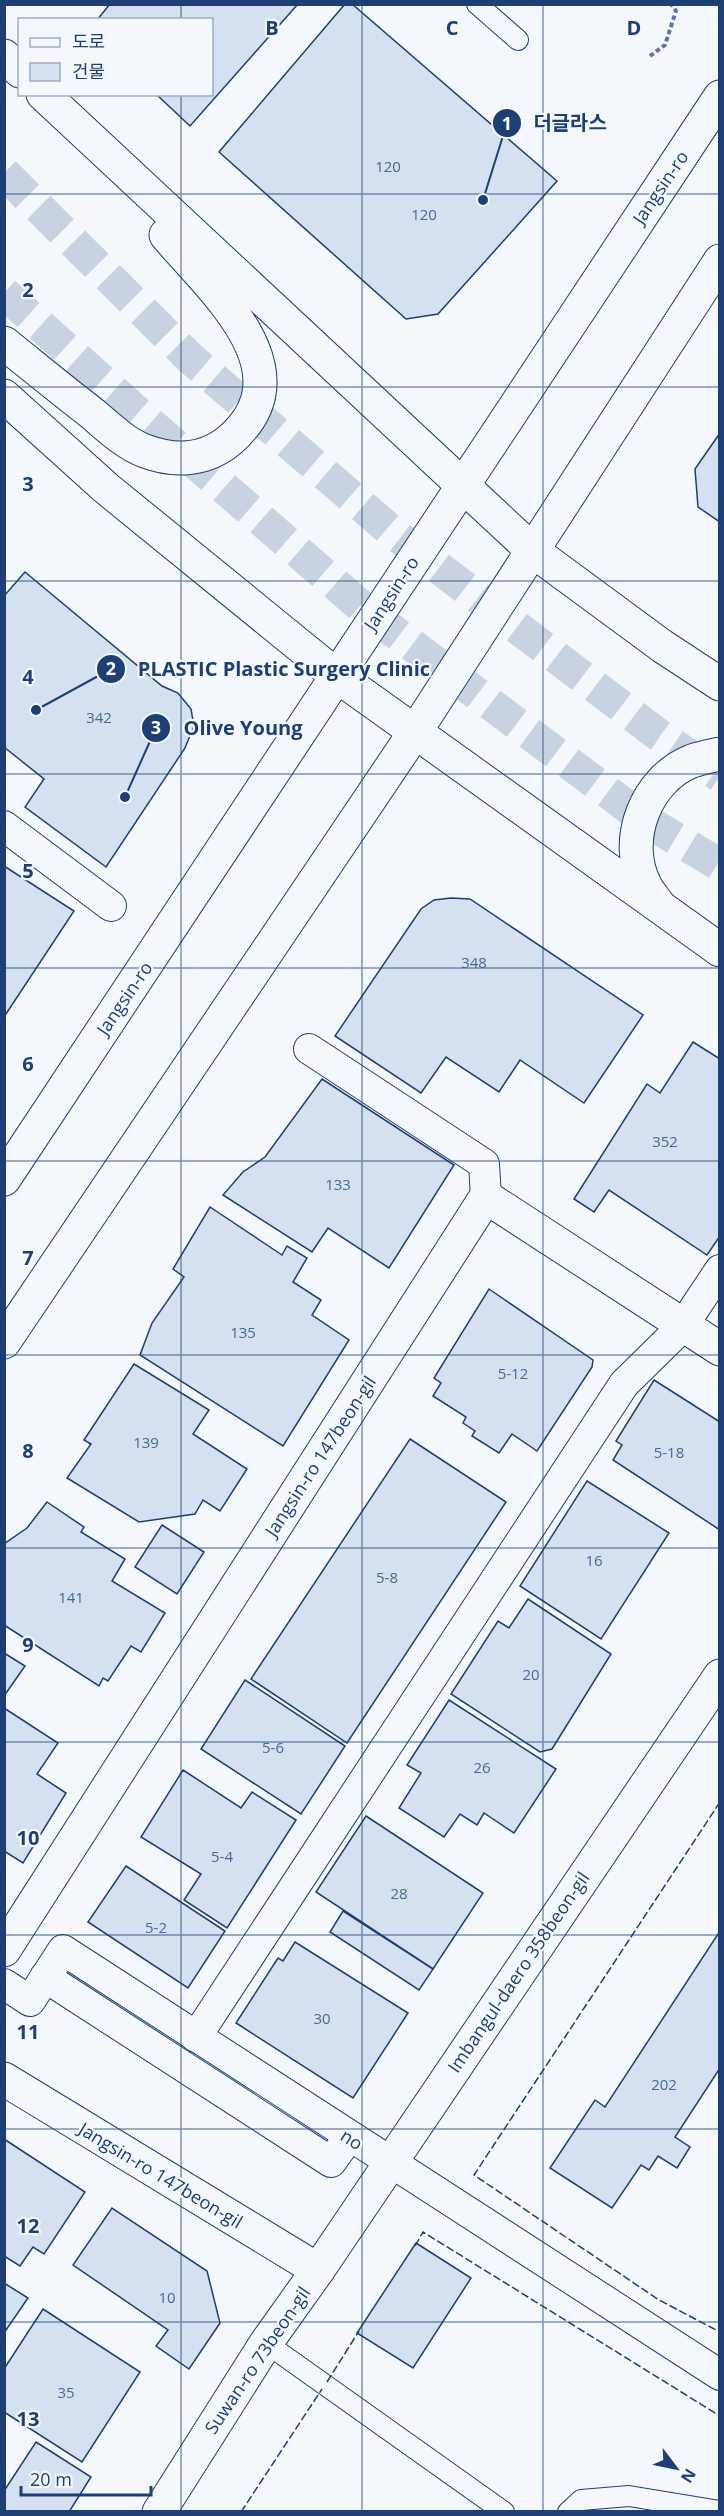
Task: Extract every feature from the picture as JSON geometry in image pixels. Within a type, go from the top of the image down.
[{"type":"main road","points":[[4,56],[18,69]]},
{"type":"main road","points":[[45,96],[533,551],[662,646],[720,684]]},
{"type":"main road","name":"Jangsin-ro","points":[[4,1179],[720,97]]},
{"type":"main road","points":[[4,343],[118,435],[142,450],[168,458],[195,458],[221,447],[242,429],[256,406],[261,379],[256,352],[243,327],[74,125]]},
{"type":"main road","points":[[4,1342],[415,732],[720,261]]},
{"type":"main road","points":[[4,396],[106,488],[337,676],[720,950]]},
{"type":"main road","points":[[686,927],[662,909],[644,885],[636,856],[638,827],[648,800],[667,776],[692,761],[720,754]]},
{"type":"main road","points":[[486,1197],[682,1327],[720,1349]]},
{"type":"main road","name":"Jangsin-ro 147beon-gil","points":[[4,1950],[486,1197]]},
{"type":"main road","name":"Imbangul-daero 358beon-gil","points":[[318,2270],[388,2162],[720,1676]]},
{"type":"main road","name":"Jangsin-ro 147beon-gil","points":[[4,2079],[318,2270]]},
{"type":"main road","name":"Suwan-ro 73beon-gil","points":[[159,2511],[266,2343],[318,2270]]},
{"type":"street","points":[[4,826],[111,906]]},
{"type":"street","points":[[309,1049],[484,1164],[486,1197]]},
{"type":"street","points":[[196,2037],[624,1384],[682,1327],[720,1270]]},
{"type":"street","name":"no","points":[[4,1984],[30,2001],[63,1950],[720,2375]]},
{"type":"street","points":[[45,1977],[331,2162],[349,2137]]},
{"type":"lane","points":[[477,4],[518,40]]},
{"type":"lane","points":[[266,2343],[504,2511]]},
{"type":"lane","points":[[568,2511],[581,2500],[629,2496],[720,2511]]},
{"type":"path","points":[[650,56],[664,45],[676,11],[671,4]]},
{"type":"building","points":[[110,4],[298,4],[190,126],[158,96],[213,96],[213,18],[99,18]]},
{"type":"building","points":[[345,4],[352,4],[557,181],[438,314],[406,319],[219,152]]},
{"type":"building","points":[[720,433],[720,522],[698,507],[695,469]]},
{"type":"building","points":[[25,572],[162,686],[178,693],[191,709],[194,726],[185,748],[106,867],[25,807],[44,779],[4,747],[4,596]]},
{"type":"building","points":[[4,866],[74,911],[4,1017]]},
{"type":"building","points":[[470,899],[643,1015],[584,1103],[520,1060],[499,1092],[446,1057],[421,1093],[335,1036],[421,909],[434,900]]},
{"type":"building","points":[[693,1042],[720,1059],[720,1236],[707,1255],[609,1190],[594,1212],[574,1199],[647,1084],[660,1093]]},
{"type":"building","points":[[322,1079],[454,1165],[389,1268],[328,1228],[312,1252],[223,1195],[243,1172],[265,1157]]},
{"type":"building","points":[[210,1207],[282,1255],[287,1246],[307,1258],[293,1282],[321,1300],[312,1315],[349,1340],[283,1446],[140,1355],[152,1323],[184,1277],[173,1269]]},
{"type":"building","points":[[489,1289],[593,1360],[592,1367],[537,1451],[512,1434],[499,1453],[472,1436],[475,1431],[463,1423],[466,1417],[433,1396],[441,1383],[434,1378]]},
{"type":"building","points":[[134,1364],[209,1410],[193,1434],[247,1469],[220,1511],[203,1500],[195,1514],[139,1522],[67,1478],[91,1444],[84,1440]]},
{"type":"building","points":[[654,1380],[720,1422],[720,1530],[613,1460],[622,1445],[616,1441]]},
{"type":"building","points":[[410,1439],[506,1502],[347,1743],[251,1679]]},
{"type":"building","points":[[587,1481],[669,1533],[601,1639],[520,1586]]},
{"type":"building","points":[[47,1502],[84,1527],[81,1532],[125,1559],[112,1581],[165,1613],[141,1652],[131,1646],[108,1681],[103,1678],[99,1686],[4,1625],[4,1544],[27,1528]]},
{"type":"building","points":[[162,1525],[204,1552],[177,1594],[135,1567]]},
{"type":"building","points":[[528,1599],[611,1654],[552,1749],[540,1752],[451,1694],[498,1621],[509,1628]]},
{"type":"building","points":[[4,1653],[25,1666],[4,1696]]},
{"type":"building","points":[[245,1680],[345,1746],[301,1814],[201,1749]]},
{"type":"building","points":[[449,1700],[556,1769],[514,1833],[484,1813],[477,1825],[460,1814],[444,1837],[399,1808],[421,1773],[407,1765]]},
{"type":"building","points":[[4,1708],[58,1743],[37,1774],[66,1793],[23,1863],[4,1851]]},
{"type":"building","points":[[183,1770],[241,1808],[252,1792],[296,1820],[227,1928],[184,1900],[201,1874],[141,1837]]},
{"type":"building","points":[[366,1816],[483,1893],[433,1969],[316,1892]]},
{"type":"building","points":[[126,1866],[225,1931],[188,1988],[88,1922]]},
{"type":"building","points":[[343,1911],[433,1969],[419,1990],[330,1932]]},
{"type":"building","points":[[720,1931],[720,2068],[675,2137],[690,2147],[677,2168],[658,2156],[649,2170],[641,2165],[612,2208],[550,2168],[595,2100],[605,2107]]},
{"type":"building","points":[[295,1942],[408,2013],[353,2098],[236,2023],[278,1958],[283,1961]]},
{"type":"building","points":[[4,2139],[85,2192],[44,2254],[33,2247],[20,2266],[4,2256]]},
{"type":"building","points":[[112,2208],[207,2271],[220,2323],[189,2369],[156,2346],[168,2330],[73,2265]]},
{"type":"building","points":[[416,2243],[471,2278],[413,2368],[357,2333]]},
{"type":"building","points":[[4,2283],[28,2298],[4,2333]]},
{"type":"building","points":[[43,2309],[140,2372],[82,2462],[4,2412],[4,2369]]},
{"type":"building","points":[[36,2442],[91,2477],[69,2512],[4,2512],[4,2491]]},
{"type":"tunnel","points":[[4,173],[190,358],[397,536],[660,736],[720,776]]},
{"type":"tunnel","points":[[4,293],[364,609],[645,820],[720,865]]},
{"type":"fence","points":[[720,1802],[474,2175],[659,2300],[720,2332]]},
{"type":"fence","points":[[415,2246],[423,2232],[720,2416]]},
{"type":"fence","points":[[327,2382],[359,2331]]},
{"type":"fence","points":[[241,2512],[322,2389]]},
{"type":"place","name":"더글라스","points":[[483,200]]},
{"type":"place","name":"PLASTIC Plastic Surgery Clinic","points":[[36,710]]},
{"type":"place","name":"Olive Young","points":[[125,797]]}]
